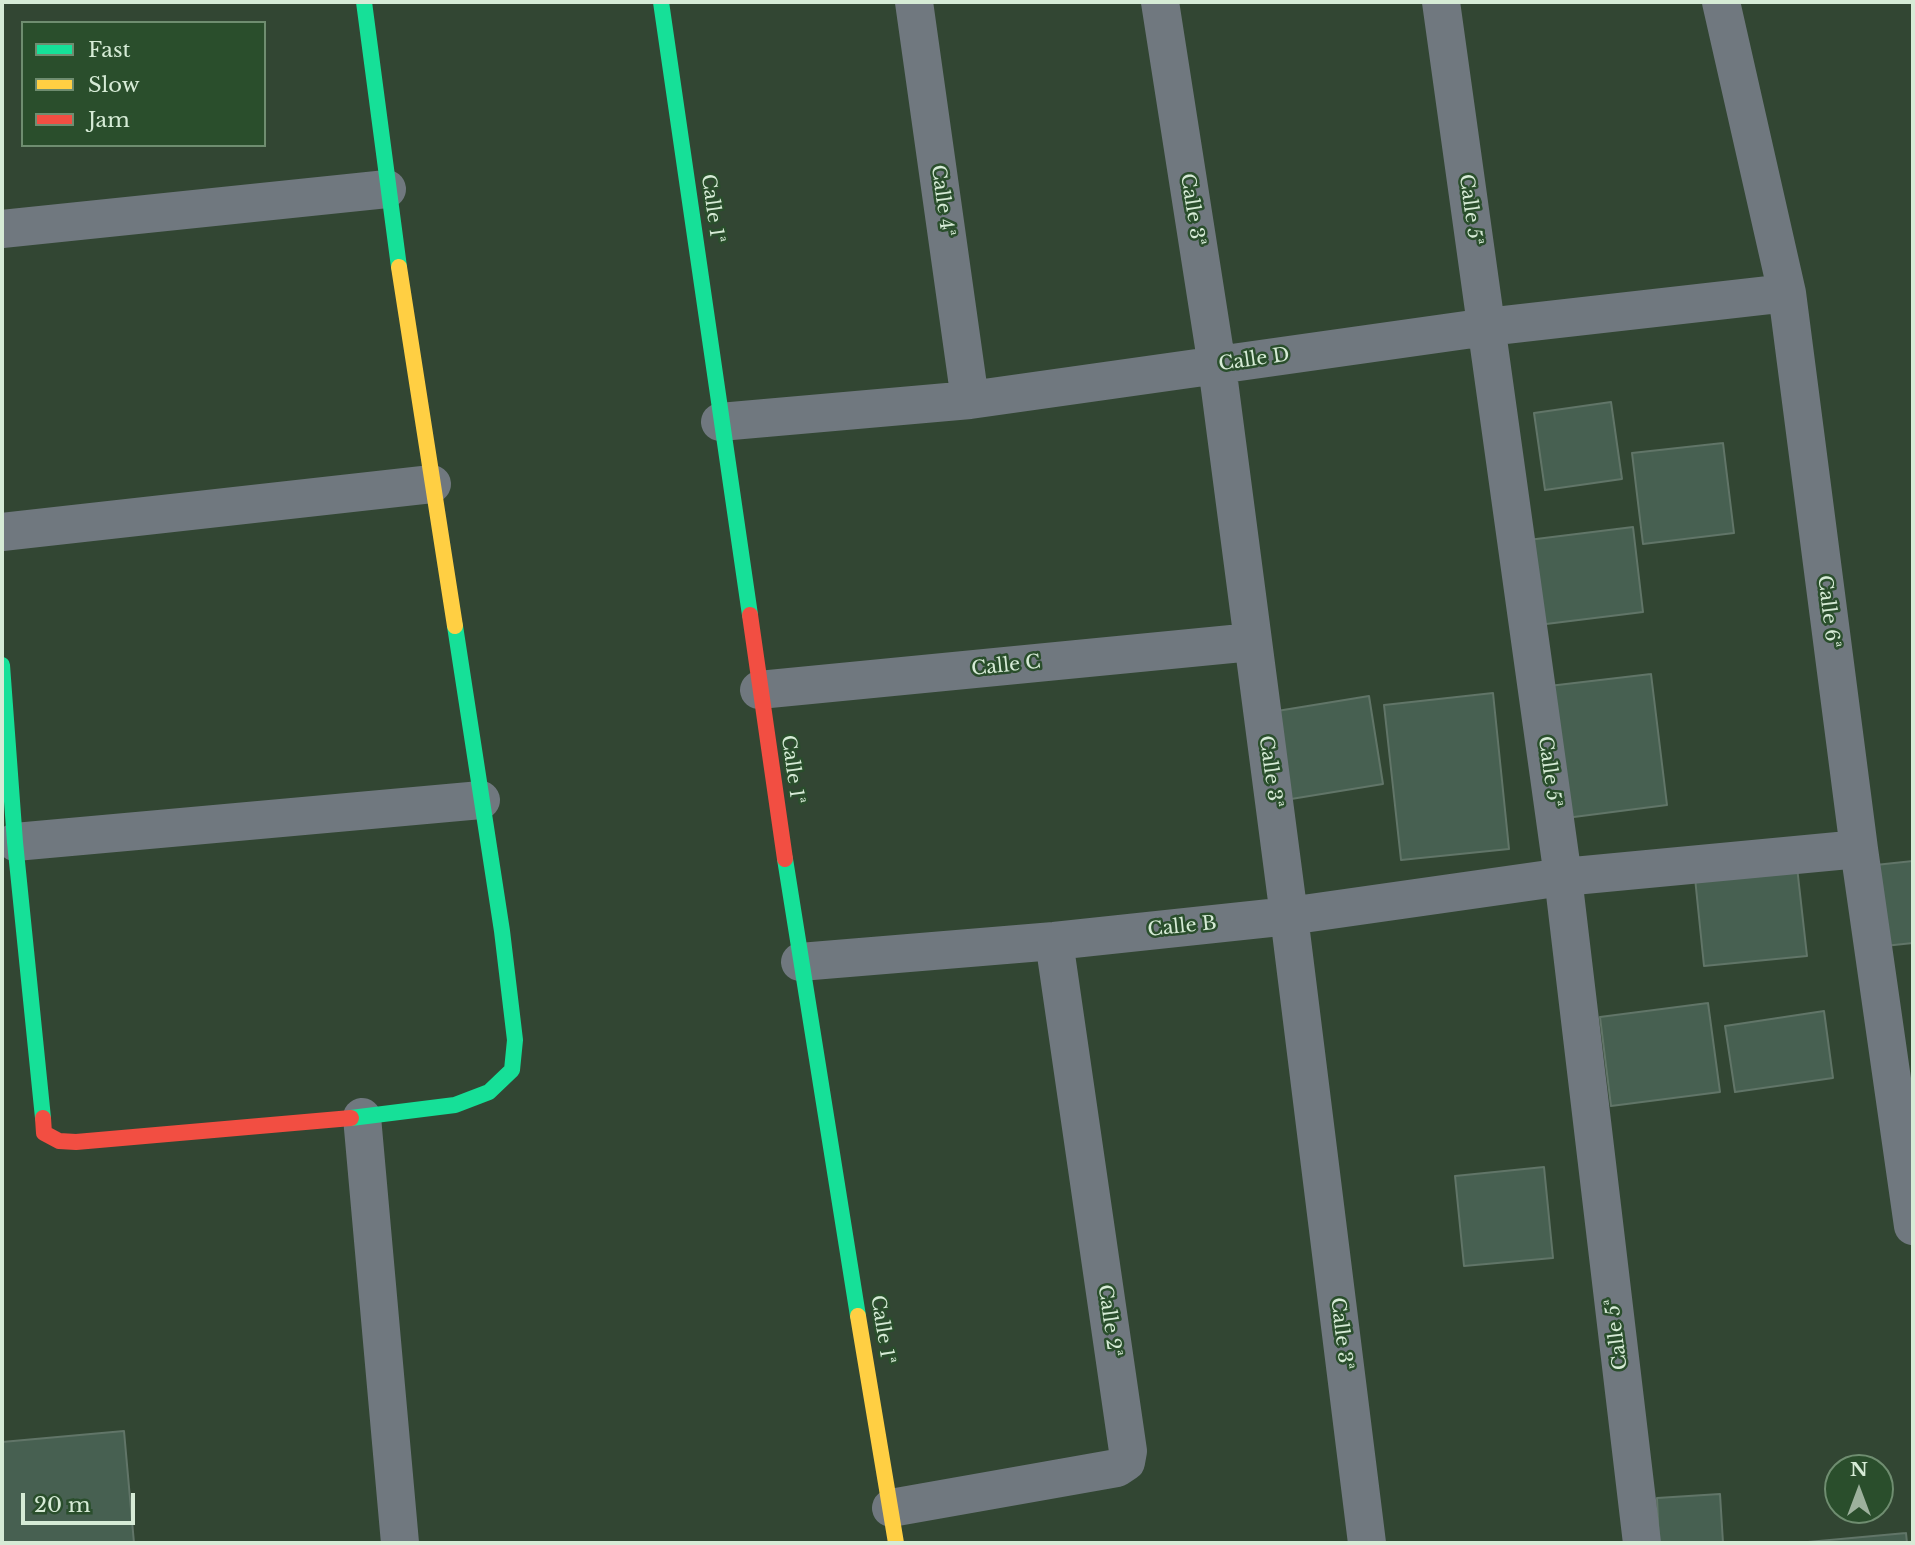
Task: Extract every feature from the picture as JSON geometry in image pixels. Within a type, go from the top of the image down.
[{"type":"street","points":[[2,665],[15,842],[44,1133],[59,1141],[76,1142],[362,1117],[455,1105],[489,1092],[512,1070],[515,1040],[502,931],[387,189],[364,2]]},
{"type":"street","name":"Calle 1ª","points":[[661,2],[800,962],[894,1526]]},
{"type":"street","name":"Calle 4ª","points":[[914,2],[970,400]]},
{"type":"street","name":"Calle 3ª","points":[[1160,2],[1216,366],[1289,916],[1367,1543]]},
{"type":"street","name":"Calle 5ª","points":[[1441,2],[1563,877],[1642,1543]]},
{"type":"street","name":"Calle 6ª","points":[[1721,2],[1787,293],[1858,849],[1913,1226]]},
{"type":"street","points":[[2,229],[387,189]]},
{"type":"street","name":"Calle D","points":[[720,422],[970,400],[1487,327],[1787,293]]},
{"type":"street","points":[[2,532],[432,484]]},
{"type":"street","name":"Calle C","points":[[759,690],[1252,642]]},
{"type":"street","points":[[15,842],[481,800]]},
{"type":"street","name":"Calle B","points":[[800,962],[1054,941],[1289,916],[1563,877],[1858,849]]},
{"type":"street","name":"Calle 2ª","points":[[894,1526],[1117,1468],[1126,1462],[1128,1451],[1054,941]]},
{"type":"street","points":[[362,1117],[400,1543]]},
{"type":"building","points":[[1611,402],[1622,479],[1545,490],[1534,413]]},
{"type":"building","points":[[1723,443],[1734,533],[1643,544],[1632,453]]},
{"type":"building","points":[[1633,527],[1643,612],[1530,626],[1520,541]]},
{"type":"building","points":[[1651,674],[1667,805],[1566,818],[1549,686]]},
{"type":"building","points":[[1493,693],[1509,849],[1401,860],[1384,705]]},
{"type":"building","points":[[1369,696],[1383,784],[1285,800],[1271,712]]},
{"type":"building","points":[[1913,861],[1913,943],[1875,947],[1866,866]]},
{"type":"building","points":[[1797,867],[1807,956],[1704,966],[1695,878]]},
{"type":"building","points":[[1708,1003],[1720,1092],[1611,1106],[1600,1017]]},
{"type":"building","points":[[1824,1011],[1833,1078],[1735,1092],[1725,1026]]},
{"type":"building","points":[[1544,1167],[1553,1258],[1464,1266],[1455,1176]]},
{"type":"building","points":[[124,1431],[134,1543],[2,1543],[2,1442]]},
{"type":"building","points":[[1720,1494],[1723,1543],[1659,1543],[1657,1498]]},
{"type":"building","points":[[1906,1533],[1907,1543],[1797,1543]]},
{"type":"traffic: fast","points":[[364,2],[399,267]]},
{"type":"traffic: fast","points":[[661,2],[750,615]]},
{"type":"traffic: fast","points":[[351,1118],[455,1105],[489,1092],[512,1070],[515,1040],[502,931],[455,626]]},
{"type":"traffic: fast","points":[[2,665],[15,842],[43,1118]]},
{"type":"traffic: fast","points":[[785,859],[858,1316]]},
{"type":"traffic: slow","points":[[399,267],[455,626]]},
{"type":"traffic: slow","points":[[858,1316],[896,1543]]},
{"type":"traffic: jam","points":[[750,615],[785,859]]},
{"type":"traffic: jam","points":[[43,1118],[44,1133],[59,1141],[76,1142],[351,1118]]}]
